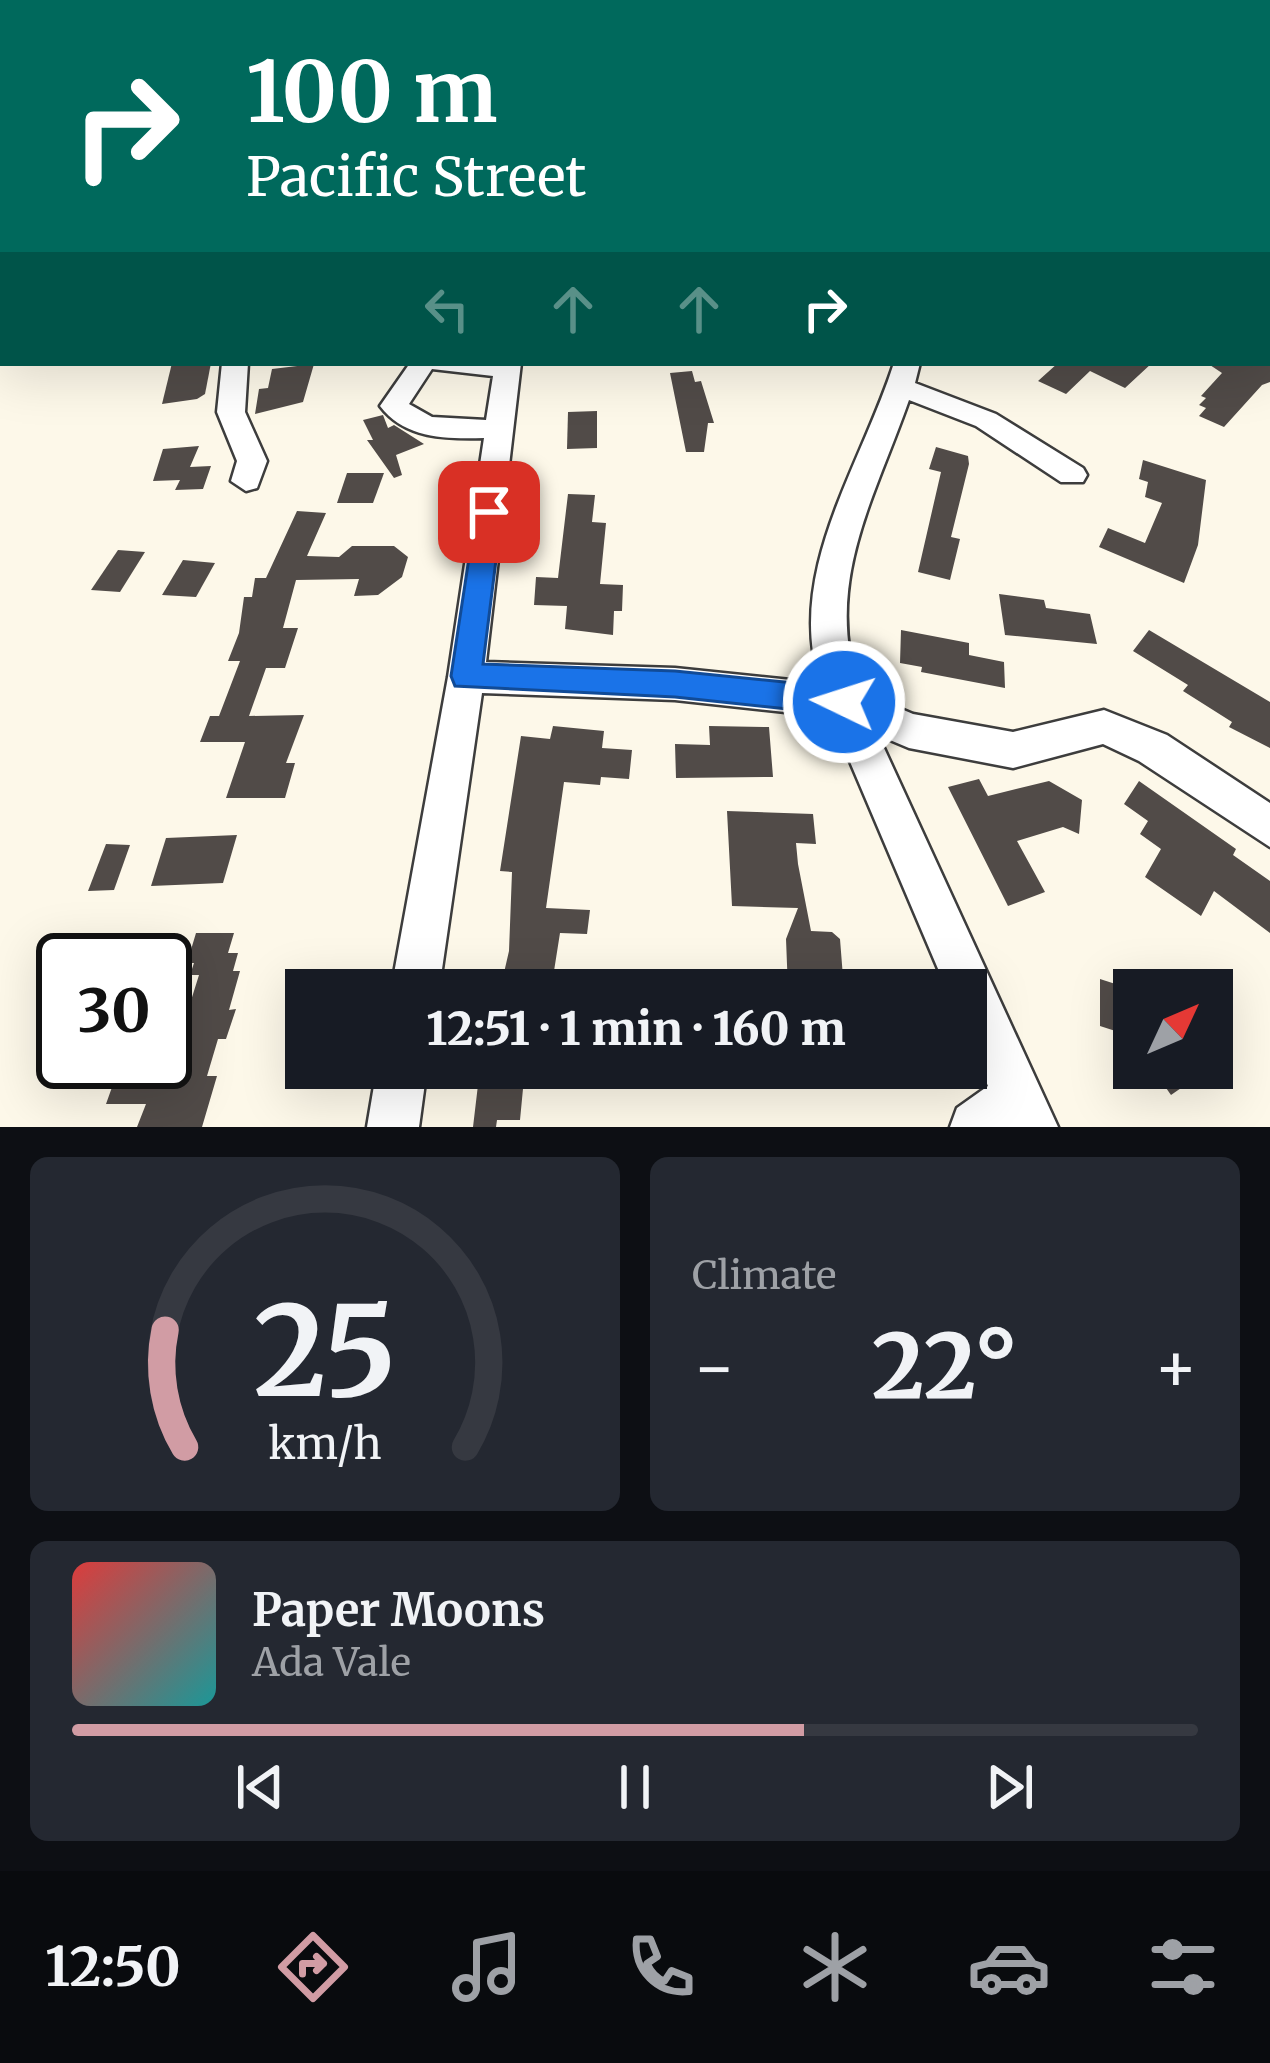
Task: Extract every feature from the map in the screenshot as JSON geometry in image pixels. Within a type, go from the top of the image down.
[{"type":"street","points":[[235,366],[231,412],[252,460],[246,481]]},
{"type":"street","points":[[421,366],[394,406],[399,414],[436,428],[500,429]]},
{"type":"street","points":[[418,969],[466,676],[506,366]]},
{"type":"street","points":[[976,1127],[1025,1112],[844,702],[827,643],[827,605],[839,550],[904,375],[1072,475]]},
{"type":"street","points":[[466,676],[675,684],[844,702],[910,731],[1013,750],[1104,727],[1153,748],[1270,826]]},
{"type":"street","points":[[393,1127],[399,1089]]},
{"type":"building","points":[[171,366],[210,366],[205,394],[162,404]]},
{"type":"building","points":[[313,366],[303,402],[255,414],[259,389],[268,388],[272,369]]},
{"type":"building","points":[[1055,366],[1149,366],[1125,388],[1090,371],[1066,394],[1038,381]]},
{"type":"building","points":[[1212,366],[1270,366],[1270,382],[1224,427],[1199,416],[1206,408],[1199,405],[1206,398],[1201,396],[1222,373]]},
{"type":"building","points":[[692,371],[695,382],[701,381],[714,423],[708,423],[704,452],[686,452],[670,373]]},
{"type":"building","points":[[597,411],[597,448],[567,449],[568,412]]},
{"type":"building","points":[[383,415],[388,428],[394,425],[424,444],[396,455],[402,475],[394,478],[367,440],[373,440],[363,420]]},
{"type":"building","points":[[199,446],[190,467],[211,466],[203,489],[175,490],[180,480],[153,481],[163,449]]},
{"type":"building","points":[[936,447],[968,456],[969,464],[951,537],[960,539],[950,580],[918,572],[941,472],[929,469]]},
{"type":"building","points":[[1143,460],[1206,480],[1198,545],[1184,583],[1099,547],[1108,528],[1145,543],[1162,503],[1145,497],[1148,482],[1139,479]]},
{"type":"building","points":[[347,473],[384,473],[373,503],[337,503]]},
{"type":"building","points":[[568,494],[595,495],[592,522],[606,523],[600,584],[623,585],[622,611],[614,611],[613,635],[565,629],[567,606],[534,605],[536,577],[558,578]]},
{"type":"building","points":[[297,511],[326,513],[307,556],[339,557],[352,546],[394,546],[408,557],[402,577],[378,595],[354,596],[359,579],[296,580],[283,628],[298,628],[285,668],[266,668],[249,716],[304,715],[286,763],[295,763],[285,798],[226,798],[245,742],[200,742],[210,716],[219,716],[240,661],[228,661],[239,633],[244,597],[252,597],[255,578],[266,578]]},
{"type":"building","points":[[118,550],[145,552],[120,592],[91,590]]},
{"type":"building","points":[[183,560],[215,563],[196,597],[162,595]]},
{"type":"building","points":[[999,594],[1044,600],[1046,608],[1090,614],[1097,644],[1005,635]]},
{"type":"building","points":[[901,630],[969,643],[969,655],[1004,662],[1005,688],[921,672],[922,667],[900,663]]},
{"type":"building","points":[[1149,630],[1270,702],[1270,748],[1229,727],[1232,722],[1183,691],[1188,685],[1133,651]]},
{"type":"building","points":[[553,726],[604,731],[602,748],[632,750],[629,779],[601,777],[600,785],[564,782],[546,908],[590,910],[587,934],[560,933],[554,969],[505,969],[512,872],[500,871],[521,736],[550,739]]},
{"type":"building","points":[[709,726],[769,727],[773,777],[676,778],[675,744],[710,745]]},
{"type":"building","points":[[979,779],[988,796],[1049,781],[1082,800],[1079,834],[1063,827],[1017,841],[1045,892],[1008,906],[948,787]]},
{"type":"building","points":[[1139,781],[1236,849],[1233,855],[1270,881],[1270,933],[1214,891],[1201,916],[1145,877],[1161,849],[1140,834],[1148,821],[1124,804]]},
{"type":"building","points":[[727,811],[813,814],[816,844],[796,843],[798,864],[811,931],[832,932],[840,939],[842,969],[787,969],[786,939],[798,908],[732,906]]},
{"type":"building","points":[[237,835],[223,883],[151,886],[166,838]]},
{"type":"building","points":[[106,844],[130,845],[114,890],[88,891]]},
{"type":"building","points":[[196,933],[234,933],[228,953],[238,953],[233,971],[240,971],[229,1010],[236,1009],[226,1039],[218,1039],[207,1076],[217,1076],[202,1127],[137,1127],[146,1104],[106,1104],[111,1089],[192,1089],[192,997],[199,975],[192,975]]},
{"type":"building","points":[[1100,979],[1113,983],[1113,1030],[1100,1026]]},
{"type":"building","points":[[478,1089],[523,1089],[520,1120],[473,1127]]},
{"type":"route","points":[[489,512],[466,676],[675,684],[844,702]]}]
